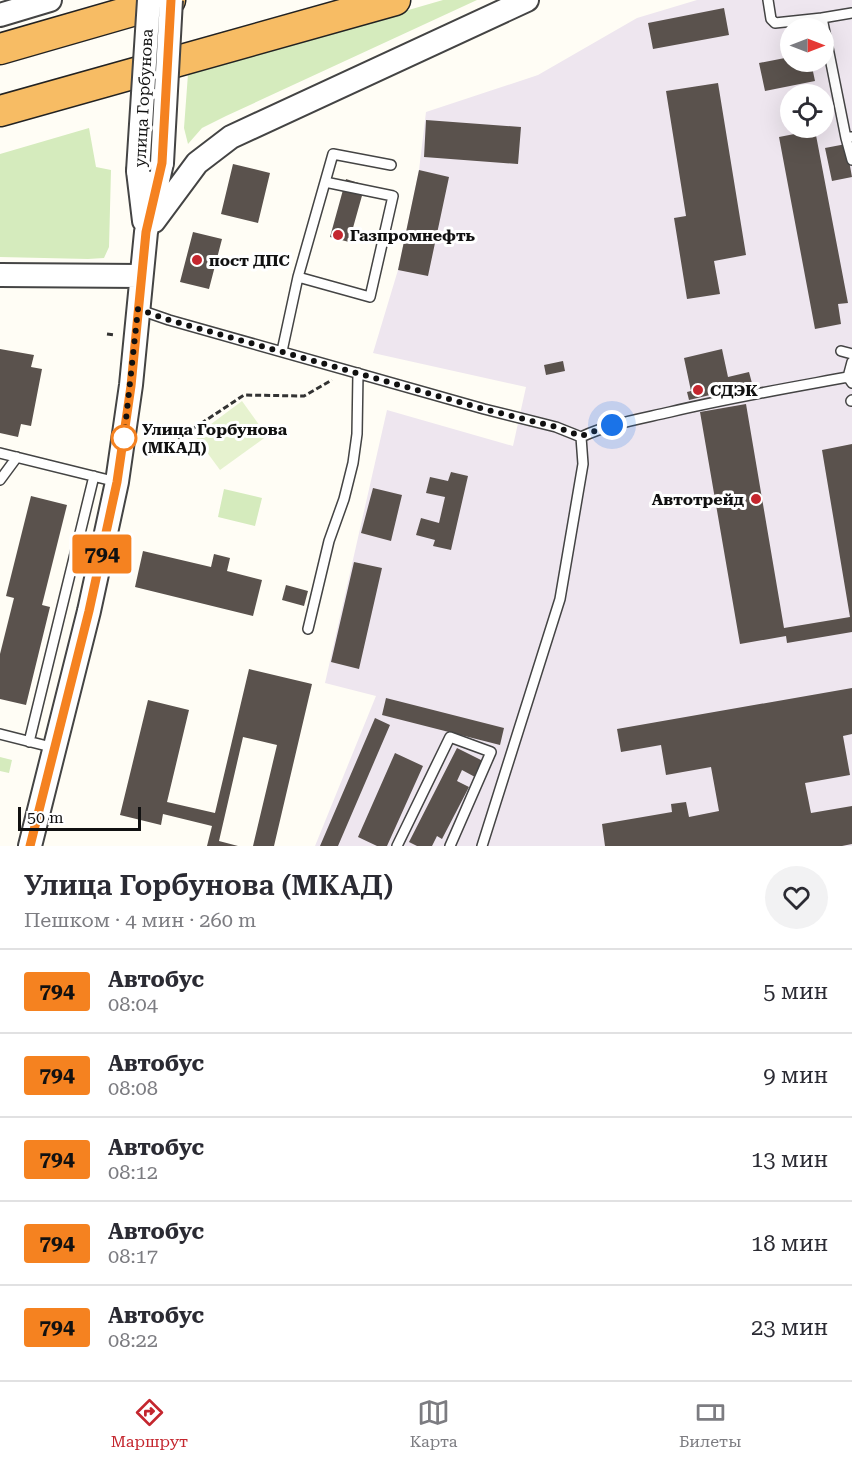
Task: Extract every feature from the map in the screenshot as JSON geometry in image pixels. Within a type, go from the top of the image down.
[{"type":"highway","points":[[0,49],[171,0]]},
{"type":"highway","points":[[0,111],[395,0]]},
{"type":"street","points":[[0,15],[50,0]]},
{"type":"street","name":"улица Горбунова","points":[[146,232],[140,201],[138,171],[149,0]]},
{"type":"street","name":"улица Горбунова","points":[[30,846],[89,611],[117,482],[131,386],[146,232],[162,163],[171,0]]},
{"type":"street","points":[[146,232],[197,163],[231,137],[527,0]]},
{"type":"street","points":[[138,171],[145,184],[156,191],[171,191],[181,184]]},
{"type":"street","points":[[0,275],[141,276]]},
{"type":"lane","points":[[768,0],[771,19],[775,23],[780,22]]},
{"type":"lane","points":[[822,18],[852,13]]},
{"type":"lane","points":[[834,71],[852,160]]},
{"type":"lane","points":[[282,351],[298,278],[333,154],[391,165]]},
{"type":"lane","points":[[298,278],[370,297],[393,196],[325,182]]},
{"type":"lane","points":[[138,309],[169,320],[484,409],[556,427],[581,436],[598,429],[686,408],[850,380],[852,362]]},
{"type":"lane","points":[[841,351],[852,354]]},
{"type":"lane","points":[[308,629],[329,541],[344,499],[353,463],[357,434],[358,373]]},
{"type":"lane","points":[[482,846],[560,599],[583,464],[581,436]]},
{"type":"lane","points":[[0,453],[117,482]]},
{"type":"lane","points":[[0,480],[17,457]]},
{"type":"lane","points":[[29,742],[94,476]]},
{"type":"lane","points":[[0,734],[55,748]]},
{"type":"lane","points":[[397,846],[450,737],[492,752],[450,846]]},
{"type":"path","points":[[107,334],[114,335]]},
{"type":"path","points":[[147,454],[155,454],[244,395],[304,396],[337,377]]},
{"type":"shaded area","points":[[697,0],[852,0],[852,846],[315,846],[376,696],[325,683],[387,410],[513,446],[526,387],[373,353],[398,270],[419,170],[426,112],[538,75],[637,18]]},
{"type":"green space","points":[[443,0],[477,0],[226,116],[202,128],[188,144],[184,128],[188,74]]},
{"type":"green space","points":[[89,128],[96,167],[111,170],[109,247],[104,258],[0,257],[0,154]]},
{"type":"green space","points":[[242,401],[267,436],[220,470],[195,436]]},
{"type":"green space","points":[[224,489],[262,498],[255,526],[218,517]]},
{"type":"green space","points":[[0,757],[12,760],[9,773],[0,771]]},
{"type":"building","points":[[724,8],[729,35],[653,49],[648,23]]},
{"type":"building","points":[[780,59],[780,72],[813,72],[815,81],[780,84],[780,88],[765,91],[759,63]]},
{"type":"building","points":[[718,83],[746,255],[714,261],[720,294],[687,299],[674,218],[686,216],[666,91]]},
{"type":"building","points":[[426,120],[521,127],[518,164],[424,157]]},
{"type":"building","points":[[779,137],[817,138],[848,303],[838,304],[841,324],[815,329]]},
{"type":"building","points":[[846,144],[852,177],[832,181],[825,148]]},
{"type":"building","points":[[233,164],[270,173],[258,223],[221,214]]},
{"type":"building","points":[[419,170],[449,177],[428,276],[398,270]]},
{"type":"building","points":[[346,179],[365,185],[349,242],[330,237]]},
{"type":"building","points":[[193,232],[222,239],[209,289],[180,282]]},
{"type":"building","points":[[0,349],[34,355],[31,367],[42,369],[31,426],[21,424],[18,437],[0,433]]},
{"type":"building","points":[[722,349],[728,377],[749,372],[753,387],[689,400],[687,392],[691,391],[684,358]]},
{"type":"building","points":[[563,361],[565,371],[546,375],[544,365]]},
{"type":"building","points":[[746,404],[784,628],[850,617],[822,450],[852,444],[852,632],[787,643],[786,636],[740,644],[700,412]]},
{"type":"building","points":[[451,472],[468,476],[451,550],[433,546],[435,540],[416,535],[421,518],[439,523],[445,497],[426,493],[430,477],[448,481]]},
{"type":"building","points":[[373,488],[402,495],[391,541],[361,533]]},
{"type":"building","points":[[31,496],[67,505],[42,605],[50,607],[26,705],[0,699],[0,654],[14,598],[6,596]]},
{"type":"building","points":[[143,551],[211,567],[214,554],[230,558],[227,571],[262,580],[253,616],[135,587]]},
{"type":"building","points":[[354,562],[382,568],[359,669],[331,662]]},
{"type":"building","points":[[286,585],[308,591],[304,606],[282,600]]},
{"type":"building","points":[[249,669],[312,684],[274,846],[253,846],[277,745],[243,737],[219,841],[238,846],[207,846],[212,826],[163,814],[161,825],[120,815],[148,700],[189,710],[167,802],[215,813]]},
{"type":"building","points":[[852,688],[852,734],[843,736],[850,775],[805,783],[811,813],[852,806],[852,844],[842,846],[605,846],[602,824],[672,812],[671,804],[686,802],[689,817],[719,811],[711,767],[666,775],[661,745],[621,752],[617,729]]},
{"type":"building","points":[[386,698],[504,728],[500,745],[382,715]]},
{"type":"building","points":[[375,718],[390,725],[338,846],[320,846]]},
{"type":"building","points":[[457,748],[483,761],[475,777],[462,770],[457,781],[469,787],[442,839],[437,836],[432,846],[417,846],[409,842]]},
{"type":"building","points":[[395,753],[423,766],[387,846],[377,846],[358,837]]},
{"type":"bus line","name":"794","points":[[30,846],[89,611],[117,482],[131,386],[146,232],[162,163],[171,0]]},
{"type":"place","name":"Газпромнефть","points":[[338,235]]},
{"type":"place","name":"пост ДПС","points":[[197,260]]},
{"type":"place","name":"СДЭК","points":[[698,390]]},
{"type":"place","name":"Улица Горбунова (МКАД)","points":[[124,438]]},
{"type":"place","name":"Автотрейд","points":[[756,499]]},
{"type":"route","points":[[124,438],[138,309],[169,320],[484,409],[556,427],[581,436],[612,425]]}]
